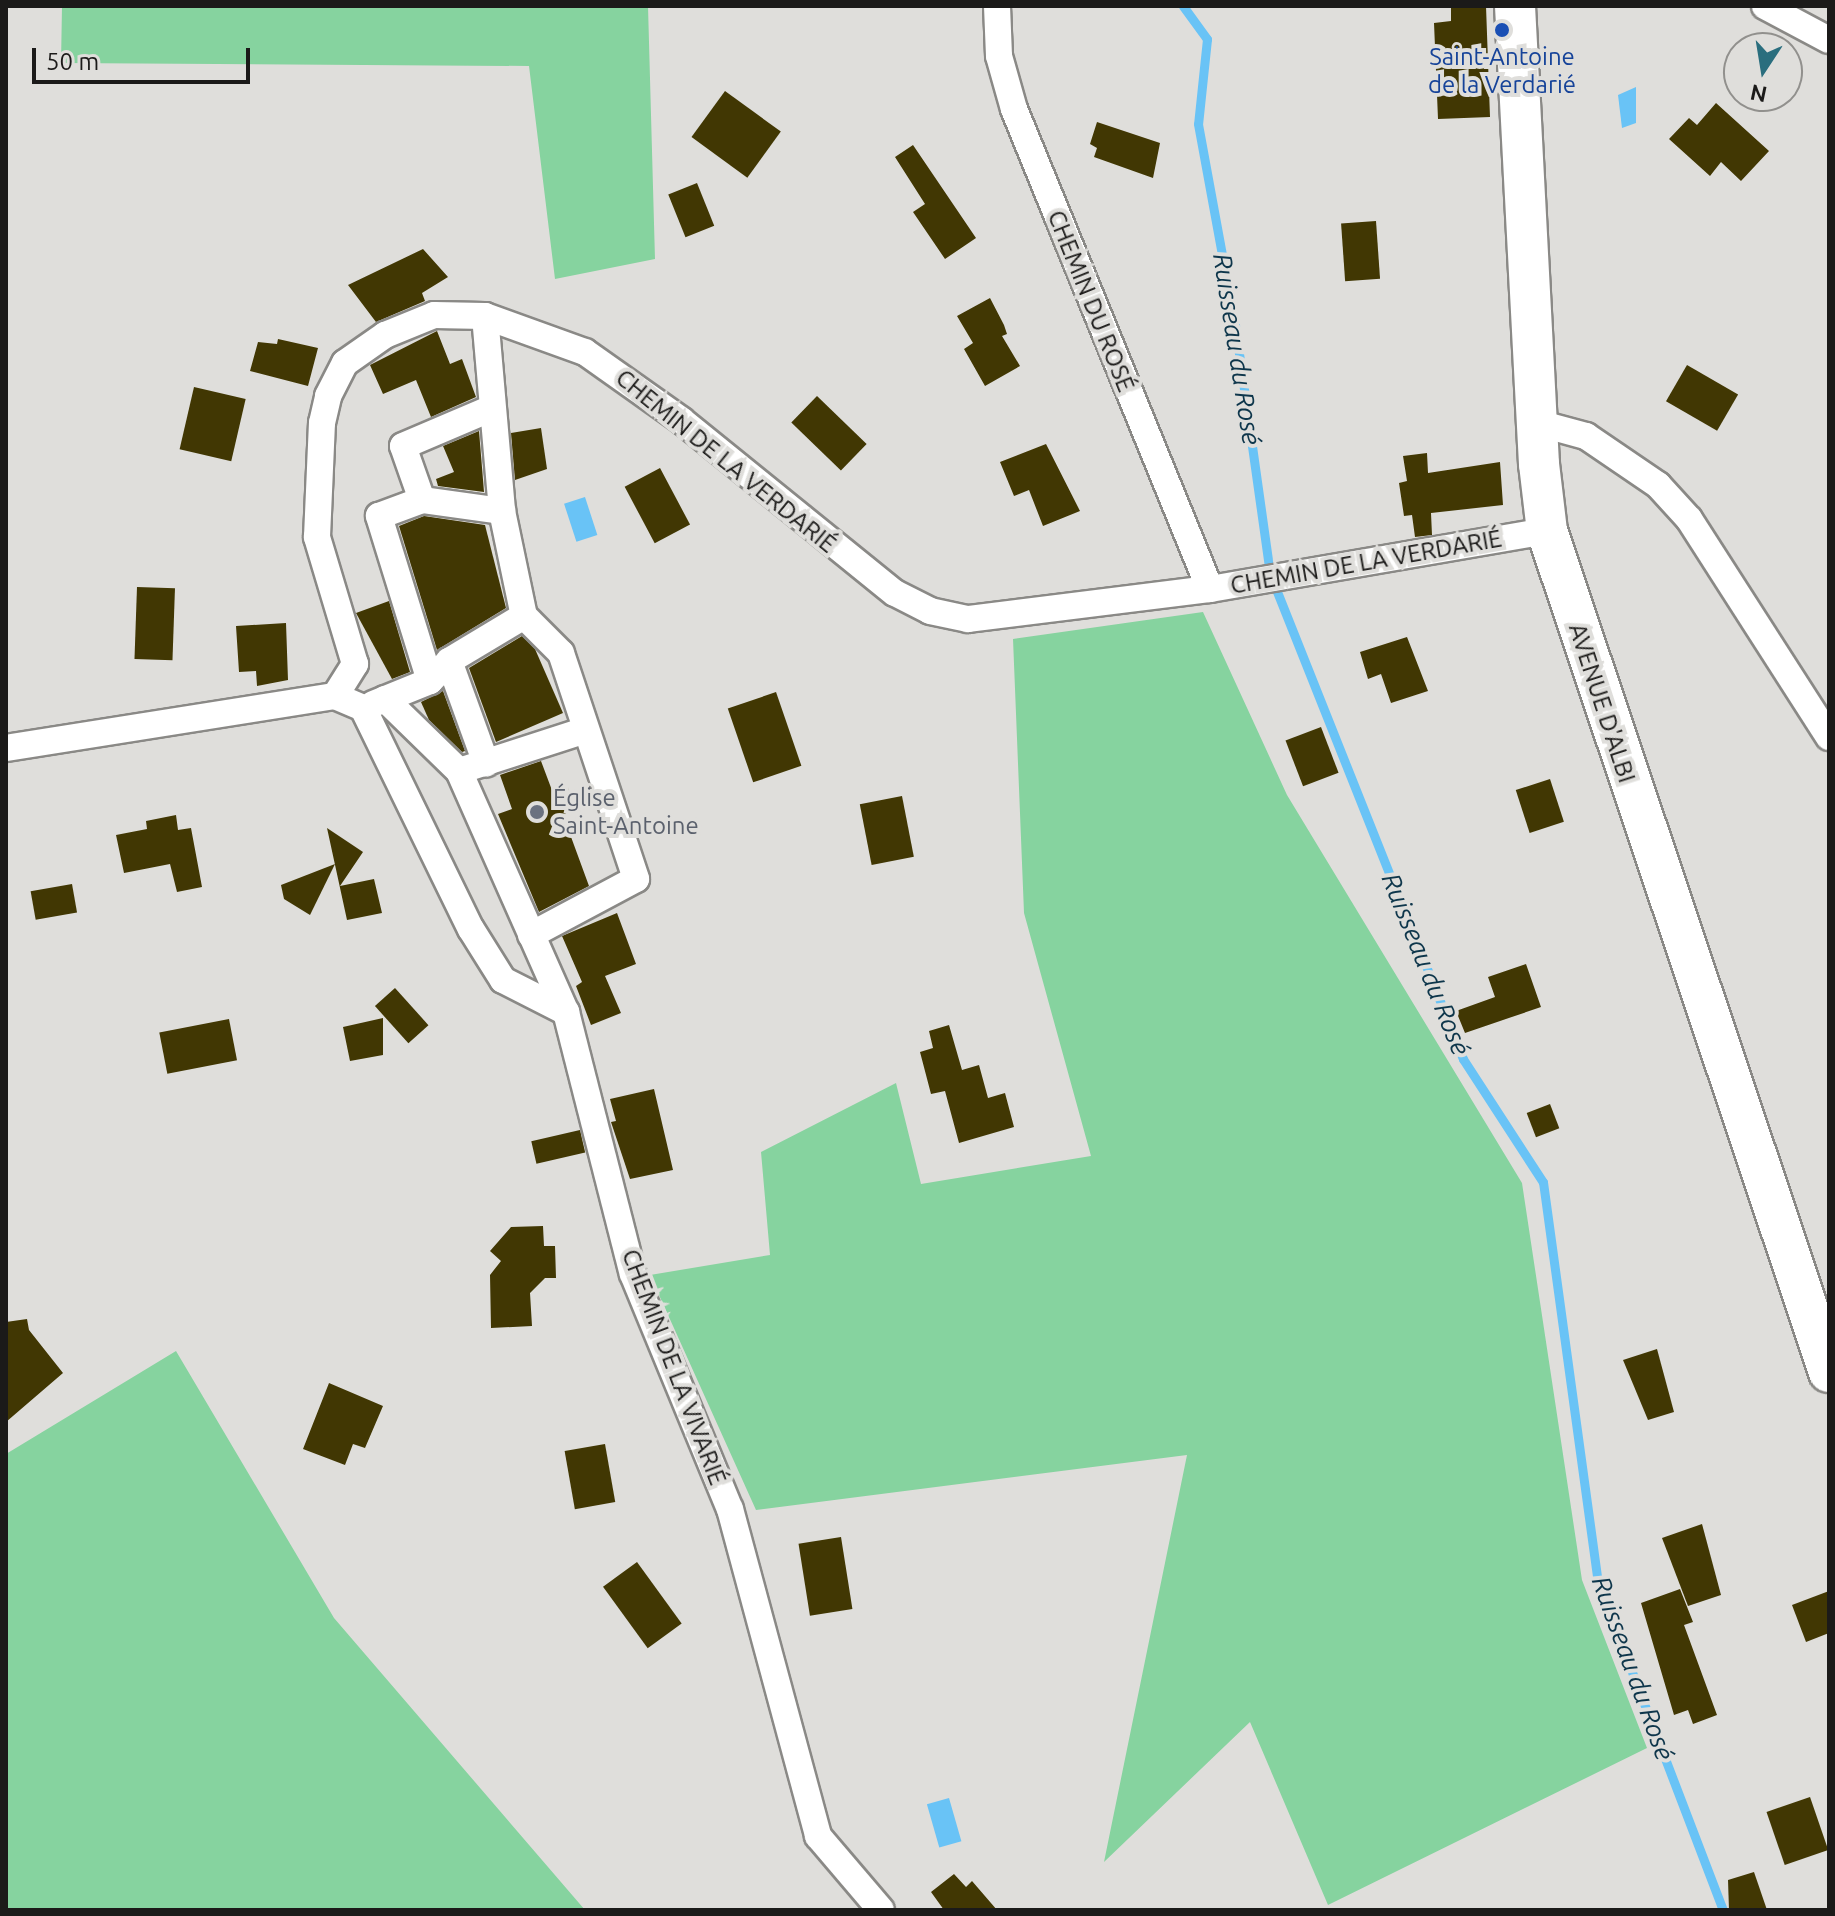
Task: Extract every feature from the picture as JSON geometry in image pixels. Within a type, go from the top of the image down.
[{"type":"main road","name":"AVENUE D'ALBI","points":[[1515,6],[1538,423],[1547,531],[1829,1372]]},
{"type":"street","name":"CHEMIN DU ROSÉ","points":[[997,6],[999,56],[1014,109],[1210,589]]},
{"type":"street","points":[[1765,6],[1829,40]]},
{"type":"street","name":"CHEMIN DE LA VERDARIÉ","points":[[335,696],[355,664],[317,537],[328,396],[345,363],[385,335],[434,315],[485,316],[550,337],[614,370],[838,550],[895,593],[930,611],[989,621],[1210,589],[1547,531]]},
{"type":"street","points":[[485,316],[502,511],[524,616],[561,653],[636,879],[531,935]]},
{"type":"street","points":[[422,500],[403,446],[492,408]]},
{"type":"street","points":[[1538,423],[1586,436],[1658,485],[1689,519],[1829,737]]},
{"type":"street","points":[[430,681],[379,516],[422,500],[502,511]]},
{"type":"street","points":[[374,704],[430,681],[449,661],[524,616]]},
{"type":"street","points":[[449,661],[486,763]]},
{"type":"street","points":[[6,748],[335,696],[374,704],[459,771],[586,730]]},
{"type":"street","points":[[374,704],[471,929],[503,980],[566,1012]]},
{"type":"street","name":"CHEMIN DE LA VIVARIÉ","points":[[459,771],[566,1012],[633,1274],[730,1509],[818,1836],[881,1910]]},
{"type":"green space","points":[[62,6],[648,6],[655,259],[555,279],[529,66],[61,63]]},
{"type":"green space","points":[[1203,612],[1287,795],[1522,1183],[1582,1580],[1647,1748],[1328,1905],[1250,1722],[1104,1862],[1187,1455],[756,1510],[650,1275],[770,1255],[761,1152],[896,1083],[921,1184],[1091,1156],[1024,913],[1013,639]]},
{"type":"green space","points":[[176,1351],[334,1618],[585,1910],[6,1910],[6,1454]]},
{"type":"water","points":[[1636,87],[1636,123],[1622,128],[1618,95]]},
{"type":"water","points":[[585,497],[597,535],[576,542],[564,504]]},
{"type":"water","points":[[949,1798],[961,1841],[939,1848],[927,1804]]},
{"type":"building","points":[[1451,6],[1486,6],[1490,117],[1438,119],[1434,23],[1451,21]]},
{"type":"building","points":[[725,91],[781,132],[747,178],[691,137]]},
{"type":"building","points":[[1716,103],[1769,151],[1741,181],[1721,162],[1710,176],[1669,139],[1689,118],[1697,125]]},
{"type":"building","points":[[1097,122],[1160,143],[1153,178],[1094,157],[1097,148],[1090,144]]},
{"type":"building","points":[[913,145],[976,238],[945,259],[913,212],[925,204],[895,157]]},
{"type":"building","points":[[697,183],[714,226],[685,237],[668,195]]},
{"type":"building","points":[[1376,221],[1380,279],[1345,281],[1341,223]]},
{"type":"building","points":[[423,249],[448,277],[422,293],[425,301],[376,322],[348,285]]},
{"type":"building","points":[[990,298],[1007,334],[1002,336],[1020,366],[985,386],[964,349],[973,343],[957,316]]},
{"type":"building","points":[[437,331],[450,364],[462,359],[476,397],[431,417],[416,380],[383,394],[370,365]]},
{"type":"building","points":[[278,339],[318,348],[308,386],[250,371],[258,342],[277,344]]},
{"type":"building","points":[[1687,365],[1738,395],[1717,431],[1666,401]]},
{"type":"building","points":[[194,387],[246,399],[231,461],[180,449]]},
{"type":"building","points":[[817,396],[867,444],[841,471],[791,423]]},
{"type":"building","points":[[541,428],[547,469],[515,480],[511,433]]},
{"type":"building","points":[[479,431],[484,492],[438,486],[436,479],[454,472],[443,446]]},
{"type":"building","points":[[1046,444],[1080,511],[1043,526],[1029,490],[1014,496],[1000,462]]},
{"type":"building","points":[[1427,453],[1428,473],[1500,462],[1503,505],[1431,513],[1432,535],[1415,537],[1412,515],[1404,516],[1399,483],[1407,481],[1403,456]]},
{"type":"building","points":[[660,468],[690,525],[655,543],[625,487]]},
{"type":"building","points":[[424,516],[485,525],[506,608],[437,650],[399,526]]},
{"type":"building","points":[[137,587],[175,588],[172,660],[134,659]]},
{"type":"building","points":[[389,601],[410,672],[392,679],[356,613]]},
{"type":"building","points":[[286,623],[288,680],[257,686],[256,671],[239,672],[236,626]]},
{"type":"building","points":[[522,636],[535,649],[563,713],[496,742],[469,668]]},
{"type":"building","points":[[1407,637],[1428,691],[1391,703],[1381,674],[1368,679],[1360,652]]},
{"type":"building","points":[[443,691],[465,751],[462,752],[429,720],[421,702]]},
{"type":"building","points":[[776,692],[801,766],[753,782],[728,709]]},
{"type":"building","points":[[1321,727],[1339,773],[1303,786],[1286,741]]},
{"type":"building","name":"Église Saint-Antoine","points":[[541,761],[553,793],[568,787],[577,810],[563,815],[589,886],[539,912],[498,814],[512,809],[500,775]]},
{"type":"building","points":[[1550,779],[1564,822],[1530,833],[1516,790]]},
{"type":"building","points":[[902,796],[914,857],[872,865],[860,804]]},
{"type":"building","points":[[176,815],[178,830],[191,828],[202,887],[177,892],[170,864],[124,873],[116,835],[147,829],[146,821]]},
{"type":"building","points":[[327,828],[363,852],[340,886],[374,879],[382,913],[347,920]]},
{"type":"building","points":[[335,864],[310,915],[284,899],[281,885]]},
{"type":"building","points":[[72,884],[77,913],[36,920],[31,891]]},
{"type":"building","points":[[617,913],[636,964],[605,976],[621,1013],[591,1025],[576,986],[582,982],[562,936]]},
{"type":"building","points":[[1526,964],[1541,1007],[1465,1033],[1456,1011],[1495,997],[1488,977]]},
{"type":"building","points":[[395,988],[428,1025],[408,1043],[375,1006]]},
{"type":"building","points":[[383,1018],[383,1055],[350,1061],[343,1027]]},
{"type":"building","points":[[229,1019],[237,1060],[167,1074],[159,1033]]},
{"type":"building","points":[[949,1025],[962,1070],[979,1065],[988,1098],[1005,1093],[1014,1127],[959,1143],[945,1091],[931,1094],[920,1052],[933,1048],[929,1031]]},
{"type":"building","points":[[654,1089],[673,1170],[630,1179],[611,1122],[616,1121],[610,1099]]},
{"type":"building","points":[[1550,1104],[1559,1128],[1536,1137],[1527,1113]]},
{"type":"building","points":[[580,1130],[585,1152],[536,1164],[531,1141]]},
{"type":"building","points":[[543,1226],[544,1246],[555,1246],[556,1278],[545,1278],[530,1293],[532,1326],[491,1328],[490,1275],[501,1261],[490,1251],[511,1227]]},
{"type":"building","points":[[27,1319],[29,1330],[63,1373],[6,1422],[6,1322]]},
{"type":"building","points":[[1657,1349],[1674,1412],[1648,1420],[1623,1360]]},
{"type":"building","points":[[329,1383],[383,1406],[365,1448],[353,1444],[345,1465],[303,1449]]},
{"type":"building","points":[[605,1444],[615,1502],[575,1509],[565,1451]]},
{"type":"building","points":[[1702,1524],[1721,1595],[1688,1606],[1662,1538]]},
{"type":"building","points":[[841,1537],[852,1609],[810,1616],[799,1544]]},
{"type":"building","points":[[637,1562],[682,1623],[648,1648],[603,1587]]},
{"type":"building","points":[[1680,1589],[1693,1622],[1684,1625],[1717,1715],[1693,1724],[1688,1710],[1674,1715],[1641,1603]]},
{"type":"building","points":[[1829,1591],[1829,1633],[1806,1642],[1792,1605]]},
{"type":"building","points":[[1810,1797],[1828,1850],[1785,1865],[1767,1812]]},
{"type":"building","points":[[1754,1872],[1767,1910],[1729,1910],[1728,1880]]},
{"type":"building","points":[[954,1874],[966,1887],[972,1881],[997,1910],[944,1910],[931,1892]]},
{"type":"waterway","name":"Ruisseau du Rosé","points":[[1183,6],[1207,39],[1198,124],[1235,325],[1270,574],[1463,1059],[1543,1182],[1598,1583],[1723,1910]]},
{"type":"place","name":"Saint-Antoine de la Verdarié","points":[[1502,30]]},
{"type":"place","name":"Église Saint-Antoine","points":[[537,812]]}]
